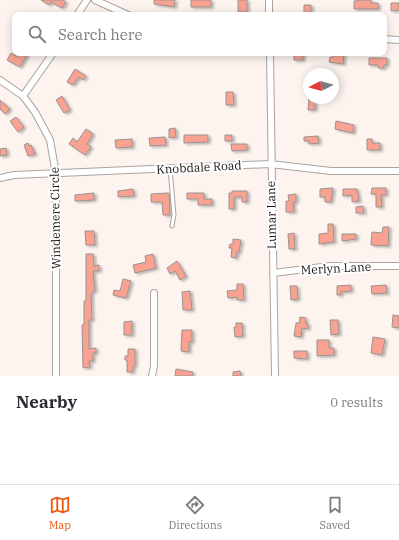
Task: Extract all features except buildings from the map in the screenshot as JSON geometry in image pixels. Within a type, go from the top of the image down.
[{"type":"street","points":[[79,12],[87,0]]},
{"type":"street","points":[[95,0],[121,12]]},
{"type":"street","points":[[269,0],[269,12]]},
{"type":"street","points":[[387,40],[399,40]]},
{"type":"street","points":[[23,96],[51,56]]},
{"type":"street","name":"Lumar Lane","points":[[270,56],[270,164],[275,376]]},
{"type":"street","name":"Windemere Circle","points":[[0,80],[23,96],[35,112],[50,140],[56,174],[56,376]]},
{"type":"street","name":"Knobdale Road","points":[[0,178],[14,175],[270,164],[331,171],[399,171]]},
{"type":"street","name":"Merlyn Lane","points":[[273,273],[330,266],[399,266]]},
{"type":"street","points":[[152,376],[154,366],[154,293]]},
{"type":"lane","points":[[170,168],[174,215],[172,226]]}]
